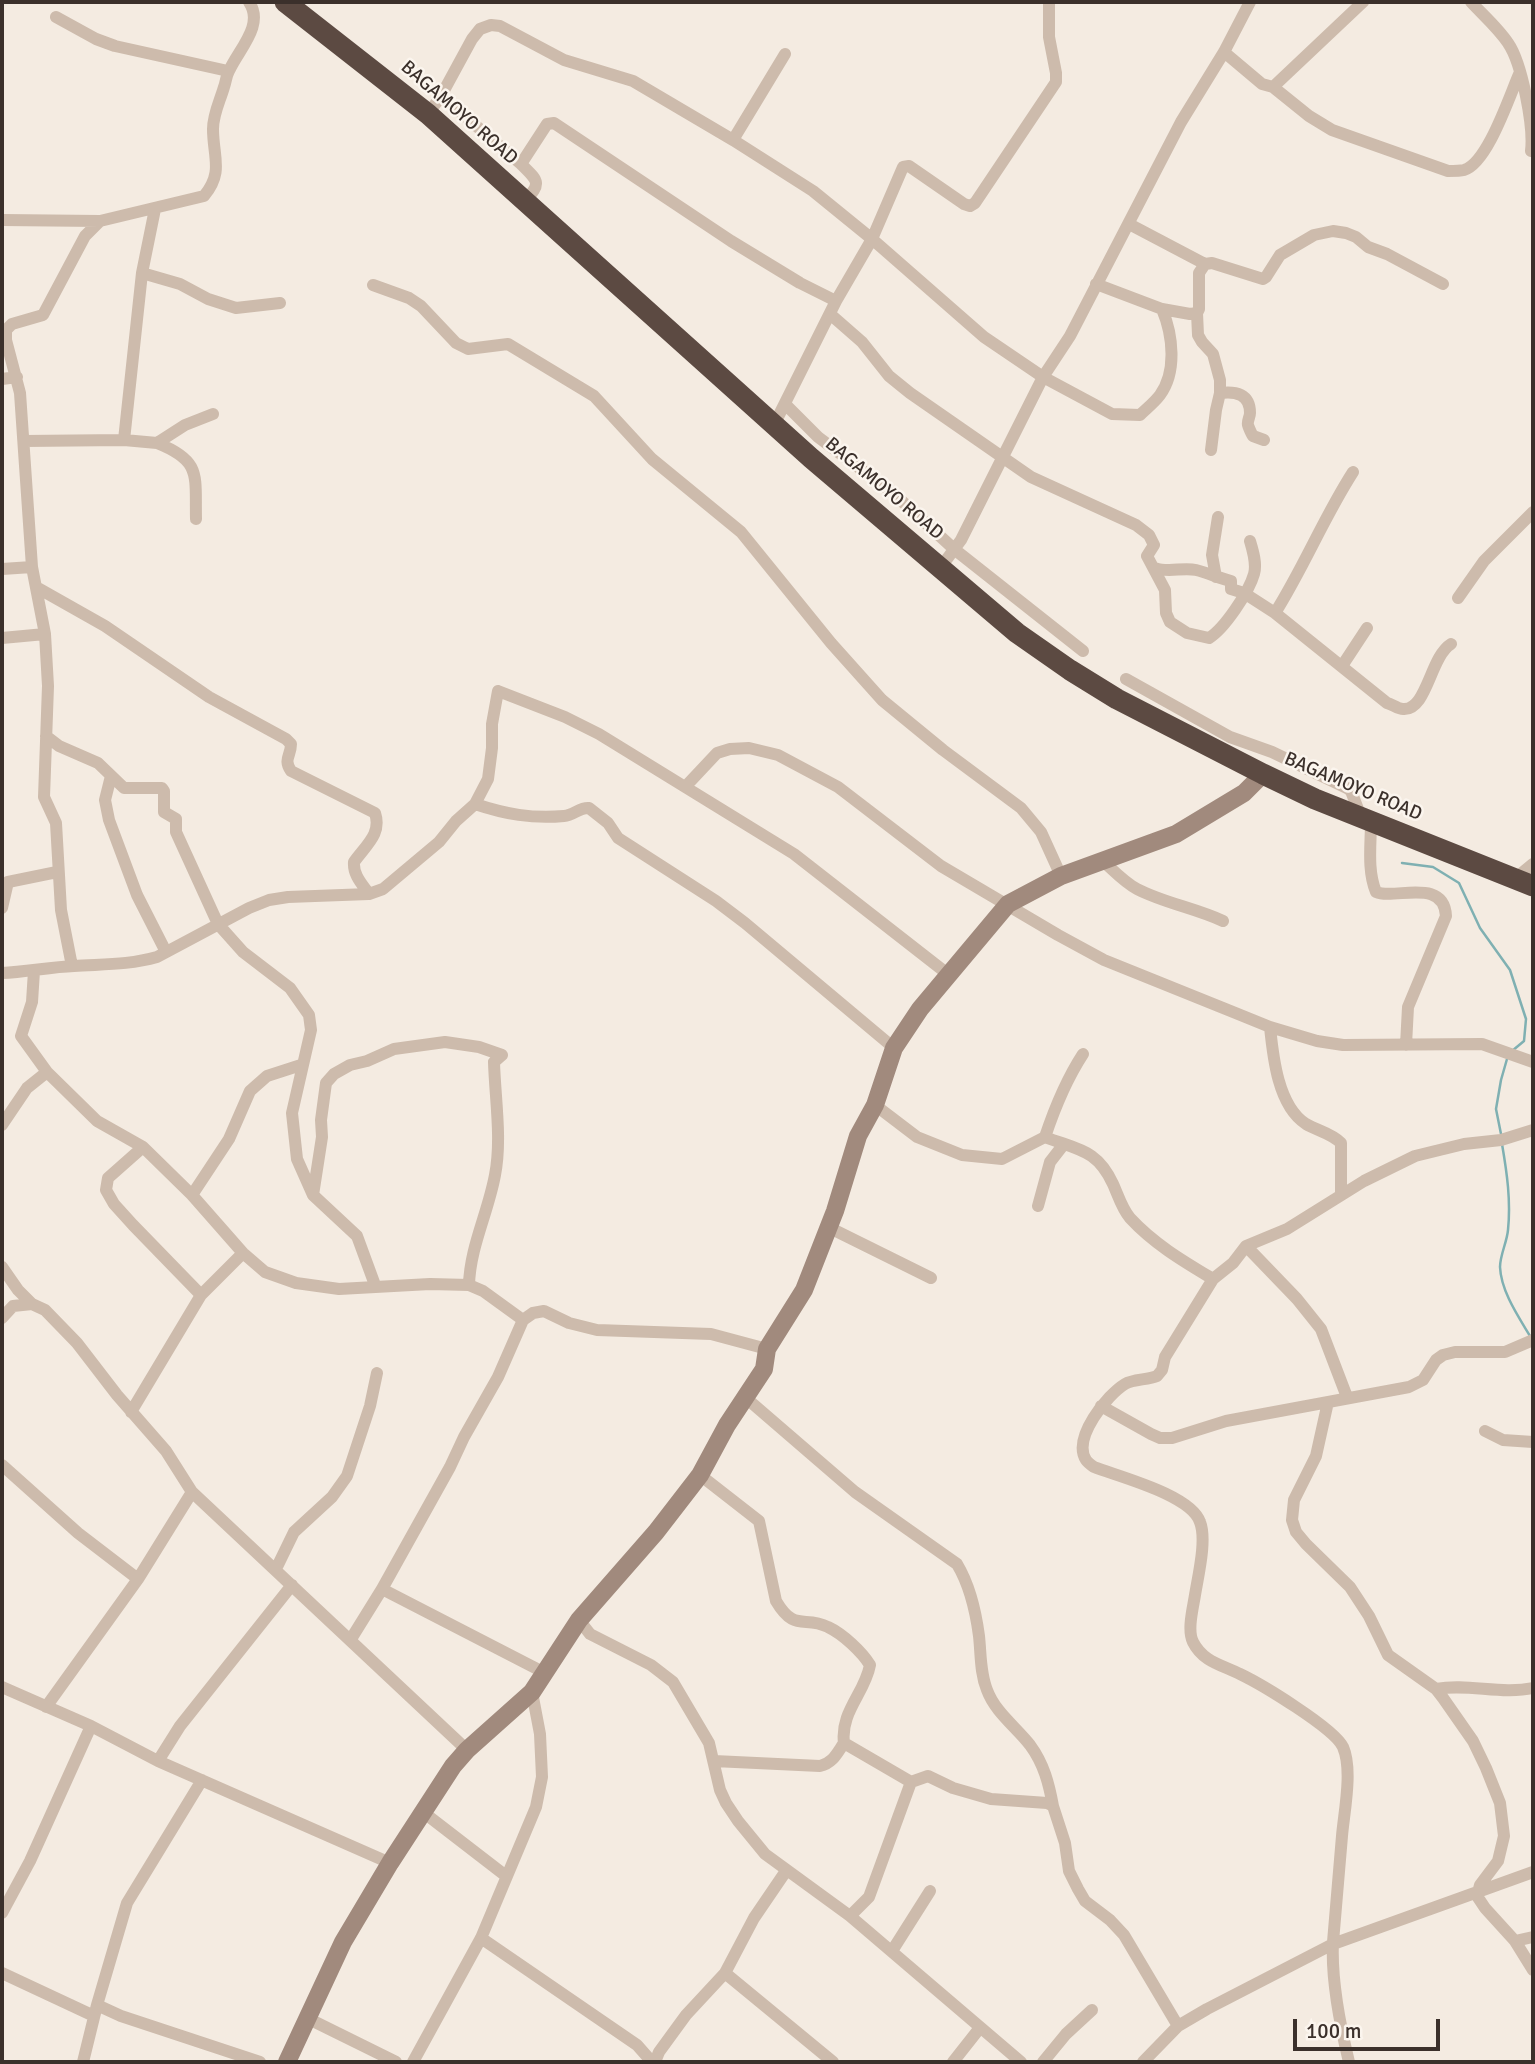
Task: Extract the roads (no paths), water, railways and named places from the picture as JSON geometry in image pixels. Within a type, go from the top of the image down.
[{"type":"highway","name":"BAGAMOYO ROAD","points":[[285,2],[428,114],[774,425],[1017,633],[1117,699],[1227,746],[1263,774],[1315,799],[1525,882]]},
{"type":"street","points":[[2,220],[100,221],[204,196],[213,185],[217,169],[213,128],[228,71],[252,27],[254,8],[249,2]]},
{"type":"street","points":[[774,425],[836,301],[872,239],[903,167],[909,166],[964,204],[975,203],[1056,82],[1049,37],[1049,2]]},
{"type":"street","points":[[941,567],[954,549],[1004,456],[1043,377],[1070,336],[1181,122],[1224,52],[1250,2]]},
{"type":"street","points":[[1273,87],[1363,2]]},
{"type":"street","points":[[1471,2],[1508,43],[1520,72],[1532,133],[1531,151]]},
{"type":"street","points":[[56,17],[115,46],[228,71]]},
{"type":"street","points":[[428,114],[441,96],[472,39],[480,29],[491,25],[500,26],[564,60],[633,81],[813,191],[984,337],[1043,377],[1112,414],[1140,415],[1160,395],[1171,372],[1169,335],[1162,309]]},
{"type":"street","points":[[1224,52],[1262,84],[1273,87],[1332,130],[1448,171],[1465,170],[1476,163],[1486,149],[1520,72]]},
{"type":"street","points":[[733,140],[785,54]]},
{"type":"street","points":[[441,96],[536,179],[535,191],[525,200]]},
{"type":"street","points":[[521,164],[547,124],[554,123],[731,241],[800,283],[836,301]]},
{"type":"street","points":[[124,440],[142,272],[155,209]]},
{"type":"street","points":[[72,966],[61,910],[56,823],[44,797],[47,736],[45,634],[32,567],[17,377],[6,340],[6,330],[12,324],[43,315],[85,236],[100,221]]},
{"type":"street","points":[[1129,225],[1205,264],[1212,263],[1263,279],[1280,255],[1314,235],[1333,231],[1356,237],[1367,247],[1387,254],[1443,284]]},
{"type":"street","points":[[1205,264],[1199,272],[1199,335],[1213,354],[1220,380],[1211,450]]},
{"type":"street","points":[[142,272],[236,308],[280,303]]},
{"type":"street","points":[[1097,284],[1162,309],[1197,313]]},
{"type":"street","points":[[373,285],[409,298],[421,306],[456,343],[468,349],[508,344],[594,396],[652,459],[741,532],[831,643],[882,700],[1021,808],[1041,832],[1061,876]]},
{"type":"street","points":[[830,314],[862,342],[889,376],[1031,477],[1136,525],[1149,535],[1154,545],[1147,556],[1165,590],[1166,612],[1170,622],[1186,633],[1209,638],[1219,632],[1255,572],[1250,541]]},
{"type":"street","points":[[2,379],[17,377]]},
{"type":"street","points":[[1220,393],[1230,391],[1243,396],[1250,409],[1247,425],[1253,436],[1264,440]]},
{"type":"street","points":[[785,404],[818,437],[894,494],[954,549],[1083,651]]},
{"type":"street","points":[[157,443],[185,425],[212,414]]},
{"type":"street","points":[[24,441],[124,440],[157,443],[175,450],[187,459],[193,469],[196,519]]},
{"type":"street","points":[[1275,612],[1293,583],[1329,510],[1353,472]]},
{"type":"street","points":[[1458,598],[1483,561],[1533,512]]},
{"type":"street","points":[[1216,577],[1212,555],[1218,517]]},
{"type":"street","points":[[2,569],[32,567]]},
{"type":"street","points":[[1155,568],[1163,571],[1176,568],[1196,570],[1231,581],[1231,589],[1244,593],[1275,612],[1387,703],[1402,709],[1413,706],[1421,697],[1437,658],[1451,644]]},
{"type":"street","points":[[36,587],[105,626],[219,702],[286,739],[290,744],[286,764],[291,771],[375,813],[379,823],[376,832],[354,862],[355,873],[369,894]]},
{"type":"street","points":[[1342,666],[1367,628]]},
{"type":"street","points":[[2,638],[45,634]]},
{"type":"street","points":[[1126,679],[1227,746],[1272,752],[1347,788],[1366,819],[1376,892],[1385,896],[1410,890],[1418,891],[1434,896],[1445,907],[1446,916],[1408,1007],[1406,1045]]},
{"type":"street","points":[[2,973],[148,960],[269,900],[369,894],[383,889],[439,842],[456,821],[475,804],[488,779],[492,724],[498,691],[565,717],[599,734],[794,853],[948,975]]},
{"type":"street","points":[[47,736],[59,746],[98,763],[124,788],[159,788],[164,791],[164,812],[176,819],[176,832],[218,924],[243,952],[289,988],[309,1015],[311,1030],[292,1113],[293,1142],[297,1159],[313,1195],[357,1236],[375,1285]]},
{"type":"street","points":[[686,786],[717,753],[749,748],[778,755],[838,787],[941,866],[1104,960],[1270,1027],[1317,1041],[1343,1045],[1482,1044],[1533,1062]]},
{"type":"street","points":[[287,2062],[344,1942],[390,1863],[453,1766],[467,1750],[532,1692],[579,1619],[656,1532],[700,1475],[727,1425],[764,1369],[767,1349],[804,1290],[858,1136],[875,1105],[894,1048],[920,1009],[1008,904],[1061,876],[1176,834],[1244,793],[1263,774]]},
{"type":"street","points":[[111,776],[105,800],[109,820],[136,895],[166,952]]},
{"type":"street","points":[[475,804],[519,816],[538,817],[568,816],[582,808],[589,808],[608,823],[618,838],[716,901],[745,923],[894,1048]]},
{"type":"street","points":[[1103,861],[1135,888],[1161,899],[1198,909],[1223,921]]},
{"type":"street","points":[[1525,882],[1533,864]]},
{"type":"street","points":[[2,908],[8,882],[57,872]]},
{"type":"street","points":[[34,971],[32,1002],[21,1036],[47,1072],[97,1121],[143,1147],[192,1195],[243,1253],[265,1272],[296,1283],[339,1289],[375,1285],[469,1285],[523,1320]]},
{"type":"street","points":[[1270,1027],[1278,1080],[1294,1110],[1307,1124],[1334,1136],[1340,1143],[1340,1195]]},
{"type":"street","points":[[313,1195],[322,1137],[321,1120],[326,1083],[334,1074],[349,1065],[367,1061],[394,1049],[445,1042],[479,1047],[502,1055],[494,1062],[498,1158],[491,1195],[472,1256],[469,1285]]},
{"type":"street","points":[[875,1105],[917,1137],[962,1155],[1002,1159],[1045,1137],[1069,1075],[1083,1054]]},
{"type":"street","points":[[192,1195],[229,1139],[250,1091],[267,1076],[301,1065]]},
{"type":"street","points":[[2,1125],[27,1088],[47,1072]]},
{"type":"street","points":[[1349,2062],[1334,1975],[1333,1944],[1347,1790],[1343,1747],[1334,1736],[1312,1719],[1241,1674],[1207,1660],[1192,1641],[1191,1615],[1202,1536],[1200,1521],[1194,1511],[1177,1499],[1094,1468],[1085,1460],[1085,1437],[1095,1413],[1127,1383],[1157,1376],[1162,1370],[1165,1357],[1213,1279],[1233,1263],[1246,1246],[1287,1229],[1340,1195],[1415,1156],[1464,1144],[1501,1140],[1533,1130]]},
{"type":"street","points":[[1045,1137],[1087,1152],[1106,1168],[1127,1214],[1143,1232],[1165,1250],[1213,1279]]},
{"type":"street","points":[[1038,1206],[1050,1163],[1065,1144]]},
{"type":"street","points":[[143,1147],[108,1178],[106,1190],[114,1204],[201,1295]]},
{"type":"street","points":[[828,1227],[931,1278]]},
{"type":"street","points":[[1246,1246],[1297,1299],[1321,1329],[1347,1397]]},
{"type":"street","points":[[131,1412],[201,1295],[243,1253]]},
{"type":"street","points":[[2,1267],[18,1290],[32,1304],[46,1310],[61,1326],[166,1451],[192,1492],[467,1750]]},
{"type":"street","points":[[2,1318],[13,1306],[32,1304]]},
{"type":"street","points":[[351,1639],[382,1589],[498,1377],[523,1320],[533,1313],[544,1311],[569,1323],[597,1330],[710,1334],[767,1349]]},
{"type":"street","points":[[1101,1406],[1151,1434],[1160,1438],[1171,1438],[1226,1421],[1409,1387],[1423,1380],[1436,1360],[1449,1353],[1505,1352],[1533,1340]]},
{"type":"street","points":[[276,1569],[294,1532],[332,1497],[347,1476],[370,1406],[377,1373]]},
{"type":"street","points":[[746,1398],[855,1492],[957,1564],[963,1574],[978,1633],[986,1688],[992,1702],[1031,1747],[1045,1769],[1065,1843],[1069,1871],[1085,1902],[1110,1920],[1124,1935],[1178,2026]]},
{"type":"street","points":[[1328,1402],[1315,1456],[1292,1509],[1296,1532],[1350,1587],[1369,1616],[1388,1655],[1436,1689],[1473,1741],[1492,1782],[1503,1820],[1504,1836],[1498,1861],[1476,1893]]},
{"type":"street","points":[[1485,1431],[1503,1440],[1533,1443]]},
{"type":"street","points":[[2,1465],[78,1533],[138,1579]]},
{"type":"street","points":[[700,1475],[760,1521],[776,1601],[782,1611],[795,1621],[818,1623],[831,1628],[865,1657],[870,1665],[869,1674],[850,1706],[842,1732],[844,1743],[827,1764],[820,1766],[714,1761]]},
{"type":"street","points":[[46,1707],[138,1579],[192,1492]]},
{"type":"street","points":[[158,1761],[180,1726],[292,1584]]},
{"type":"street","points":[[382,1589],[545,1673]]},
{"type":"street","points":[[579,1619],[590,1634],[651,1665],[673,1682],[709,1743],[720,1790],[738,1821],[765,1854],[850,1916],[979,2029],[1021,2062]]},
{"type":"street","points":[[1436,1689],[1466,1686],[1516,1690],[1533,1688]]},
{"type":"street","points":[[2,1687],[91,1726],[158,1761],[390,1863]]},
{"type":"street","points":[[413,2062],[481,1938],[536,1807],[542,1777],[540,1734],[532,1692]]},
{"type":"street","points":[[2,1913],[30,1861],[91,1726]]},
{"type":"street","points":[[844,1743],[911,1782],[928,1776],[953,1788],[991,1799],[1047,1803],[1053,1806]]},
{"type":"street","points":[[83,2062],[127,1903],[202,1780]]},
{"type":"street","points":[[850,1916],[869,1897],[911,1782]]},
{"type":"street","points":[[423,1812],[506,1876]]},
{"type":"street","points":[[481,1938],[637,2045],[654,2062],[686,2015],[725,1973],[754,1918],[786,1871]]},
{"type":"street","points":[[1143,2062],[1178,2026],[1333,1944],[1533,1872]]},
{"type":"street","points":[[891,1951],[930,1891]]},
{"type":"street","points":[[1476,1893],[1485,1908],[1515,1941],[1533,1970]]},
{"type":"street","points":[[1515,1941],[1533,1937]]},
{"type":"street","points":[[2,1973],[95,2011],[121,2016],[260,2062]]},
{"type":"street","points":[[725,1973],[833,2062]]},
{"type":"street","points":[[1043,2062],[1066,2034],[1092,2010]]},
{"type":"street","points":[[307,2018],[396,2062]]},
{"type":"street","points":[[953,2062],[979,2029]]},
{"type":"street","points":[[810,2062],[819,2052]]},
{"type":"waterway","points":[[1402,863],[1433,867],[1459,883],[1480,928],[1510,970],[1526,1019],[1524,1041],[1512,1051]]},
{"type":"waterway","points":[[1501,1134],[1496,1109],[1507,1059]]},
{"type":"waterway","points":[[1502,1144],[1509,1208],[1507,1235],[1500,1262],[1501,1276],[1511,1303],[1530,1336]]}]
